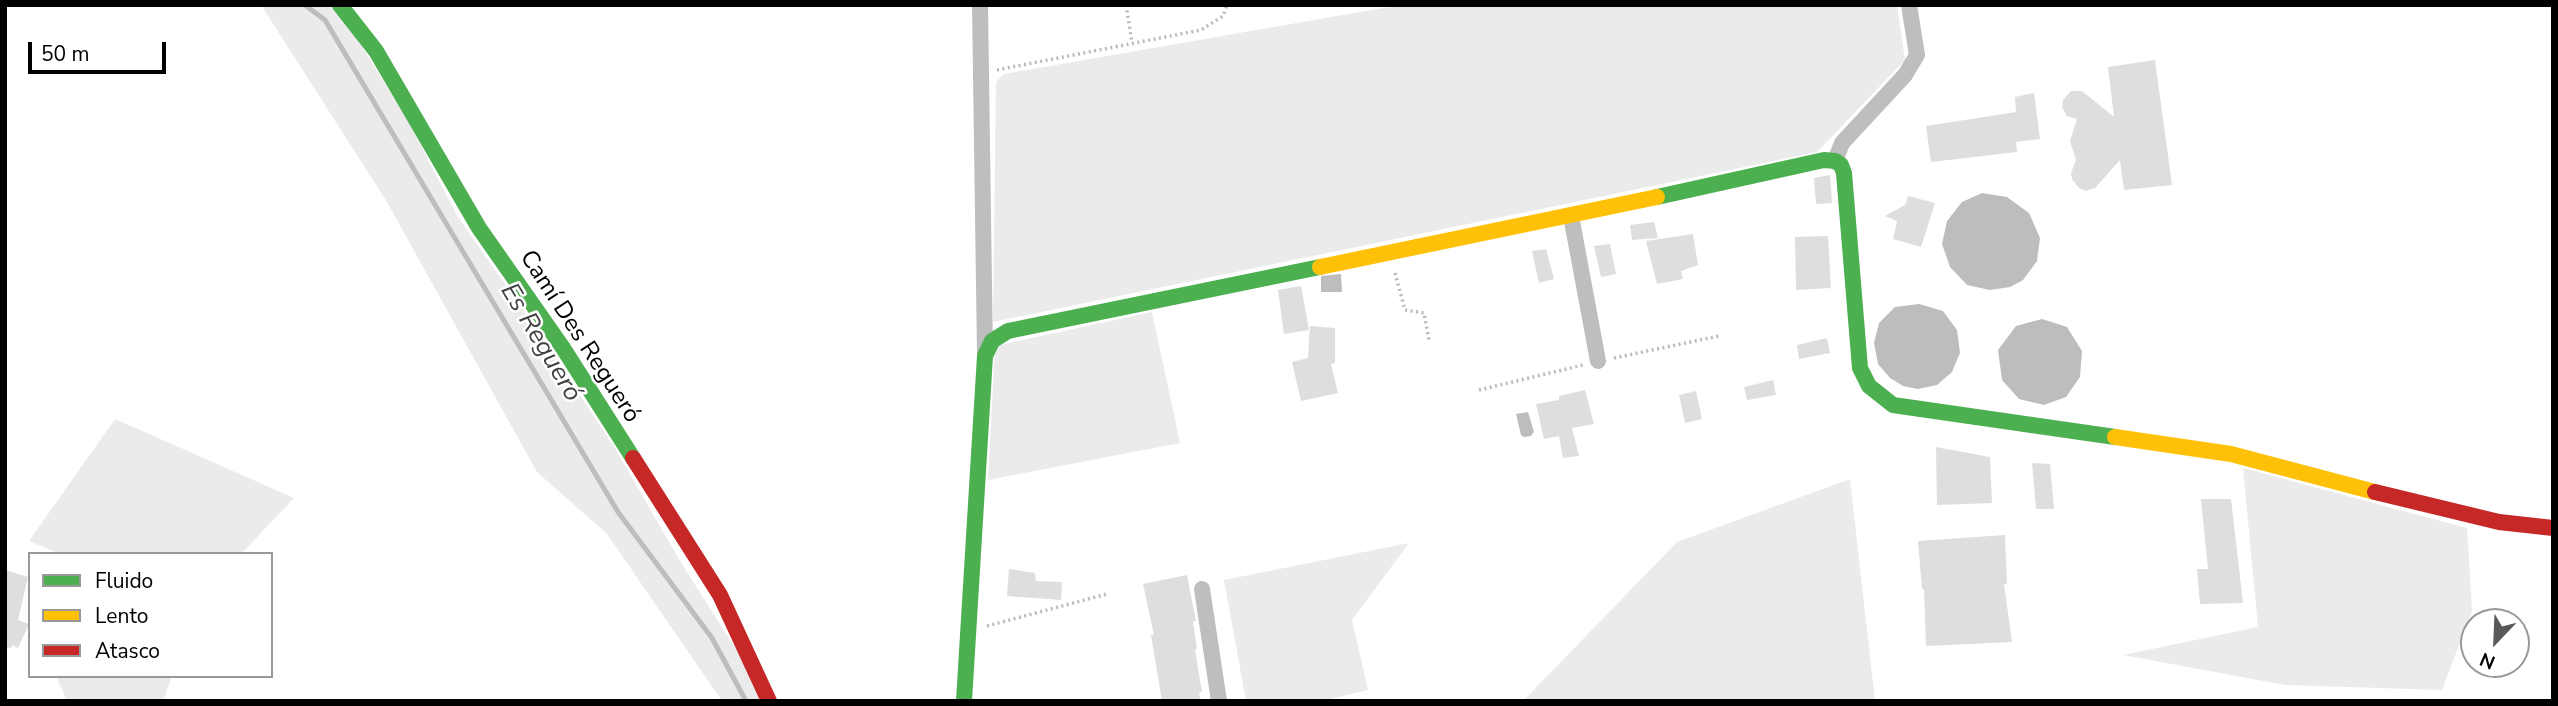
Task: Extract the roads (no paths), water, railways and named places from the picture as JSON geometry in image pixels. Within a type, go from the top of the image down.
[{"type":"street","name":"Camí Des Regueró","points":[[340,5],[376,51],[478,228],[563,348],[720,595],[769,701]]},
{"type":"street","points":[[964,701],[985,356],[980,5]]},
{"type":"street","points":[[1835,161],[1842,143],[1905,75],[1917,55],[1909,5]]},
{"type":"street","points":[[985,356],[992,341],[1008,331],[1570,216],[1824,160],[1835,161],[1841,165],[1844,173],[1860,368],[1869,386],[1893,405],[2231,454],[2424,505],[2499,522],[2553,528]]},
{"type":"street","points":[[1570,216],[1598,361]]},
{"type":"street","points":[[1202,589],[1219,701]]},
{"type":"waterway","name":"Es Regueró","points":[[305,5],[325,20],[618,512],[712,638],[746,701]]}]
